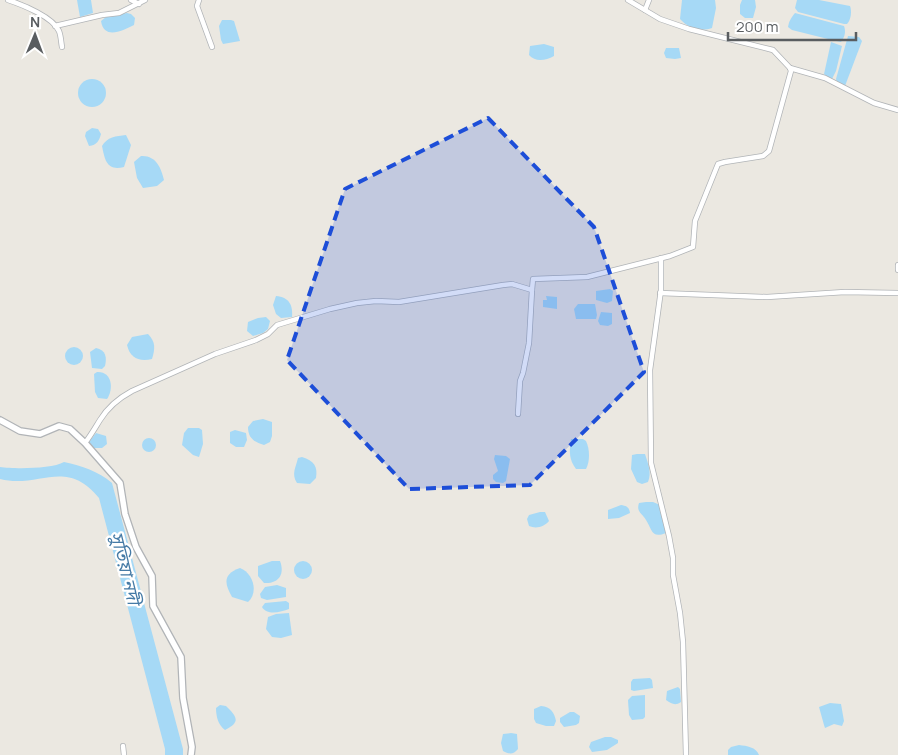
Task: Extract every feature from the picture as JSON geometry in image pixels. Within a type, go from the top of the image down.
[{"type":"street","points":[[8,0],[37,13],[55,26],[59,31],[62,47]]},
{"type":"street","points":[[131,0],[138,4]]},
{"type":"street","points":[[55,26],[119,13],[145,0]]},
{"type":"street","points":[[199,0],[197,6],[212,47]]},
{"type":"street","points":[[628,0],[660,19],[689,30],[773,50],[790,68],[826,78],[874,103],[898,110]]},
{"type":"street","points":[[645,10],[649,0]]},
{"type":"street","points":[[518,414],[520,380],[524,373],[530,344],[533,280],[587,277],[684,252],[693,247],[695,221],[718,164],[763,156],[769,150],[790,68]]},
{"type":"street","points":[[661,258],[660,293],[650,370],[651,463],[669,536],[673,575],[680,613],[683,642],[683,710],[686,755]]},
{"type":"street","points":[[898,265],[898,270]]},
{"type":"street","points":[[85,442],[93,434],[108,408],[120,397],[215,354],[256,340],[268,334],[277,325],[288,321],[357,303],[376,301],[399,302],[503,284],[512,284],[532,290]]},
{"type":"street","points":[[660,293],[767,297],[845,292],[898,293]]},
{"type":"street","points":[[0,420],[20,431],[40,434],[59,426],[70,429],[85,442],[120,483],[125,514],[136,547],[152,576],[153,606],[181,657],[183,698],[192,747],[191,755]]},
{"type":"street","points":[[123,746],[124,755]]},
{"type":"highlighted area","points":[[488,118],[594,227],[644,372],[530,485],[409,489],[287,360],[345,189]]},
{"type":"water","points":[[77,0],[91,0],[93,13],[80,17]]},
{"type":"water","points":[[682,0],[715,0],[716,8],[712,28],[699,29],[690,27],[683,22],[680,19]]},
{"type":"water","points":[[742,0],[755,0],[756,7],[753,18],[745,18],[740,14]]},
{"type":"water","points":[[797,0],[819,0],[850,6],[849,20],[847,24],[844,24],[798,12],[795,8]]},
{"type":"water","points":[[127,13],[135,18],[134,25],[114,32],[110,32],[103,27],[101,21],[106,17]]},
{"type":"water","points":[[795,13],[844,26],[845,34],[841,42],[792,30],[788,27]]},
{"type":"water","points":[[222,20],[234,21],[240,41],[223,44],[219,26]]},
{"type":"water","points":[[848,36],[859,37],[862,41],[845,86],[837,82],[836,79]]},
{"type":"water","points":[[831,42],[842,46],[836,71],[832,79],[824,74]]},
{"type":"water","points":[[544,44],[554,47],[554,56],[540,60],[534,59],[529,55],[530,46]]},
{"type":"water","points":[[666,48],[679,48],[681,58],[666,58],[664,53]]},
{"type":"water","points":[[92,79],[102,83],[106,93],[102,103],[92,107],[82,103],[78,93],[82,83]]},
{"type":"water","points":[[92,128],[98,129],[101,134],[94,145],[89,146],[85,136],[86,132]]},
{"type":"water","points":[[126,135],[131,145],[124,167],[114,168],[108,164],[102,146],[109,139]]},
{"type":"water","points":[[141,156],[146,156],[157,163],[164,180],[157,186],[143,188],[137,178],[134,162]]},
{"type":"water","points":[[610,289],[613,291],[612,301],[607,303],[596,300],[596,291]]},
{"type":"water","points":[[276,296],[284,298],[289,302],[292,309],[292,317],[281,318],[276,314],[273,305]]},
{"type":"water","points":[[546,296],[557,297],[557,309],[543,307],[543,300],[547,300]]},
{"type":"water","points":[[578,304],[595,304],[596,319],[576,319],[574,309]]},
{"type":"water","points":[[601,312],[612,313],[612,324],[608,326],[600,325],[598,321]]},
{"type":"water","points":[[266,317],[270,321],[268,329],[263,333],[253,336],[247,331],[248,322]]},
{"type":"water","points":[[148,334],[154,346],[152,359],[143,360],[136,358],[130,353],[127,345],[132,337]]},
{"type":"water","points":[[74,347],[80,350],[83,356],[80,362],[74,365],[68,362],[65,356],[68,350]]},
{"type":"water","points":[[96,348],[102,350],[105,354],[105,366],[102,369],[92,368],[90,352]]},
{"type":"water","points":[[102,372],[109,377],[111,386],[107,399],[98,398],[95,392],[94,374]]},
{"type":"water","points":[[263,419],[272,422],[270,442],[264,445],[252,439],[248,427],[253,421]]},
{"type":"water","points":[[188,428],[199,428],[202,430],[203,444],[199,457],[193,455],[182,445],[184,433]]},
{"type":"water","points":[[235,430],[246,433],[247,440],[244,447],[236,447],[230,443],[230,432]]},
{"type":"water","points":[[96,433],[106,436],[107,444],[102,448],[94,448],[89,442]]},
{"type":"water","points":[[146,438],[152,438],[156,445],[152,452],[146,452],[142,448],[142,442]]},
{"type":"water","points":[[571,439],[583,439],[586,441],[589,455],[586,469],[576,469],[572,462],[570,451]]},
{"type":"water","points":[[645,454],[649,468],[648,482],[642,484],[637,482],[631,469],[632,455]]},
{"type":"water","points":[[495,455],[506,456],[510,459],[506,481],[503,483],[496,482],[493,479],[493,475],[498,471],[494,459]]},
{"type":"water","points":[[302,457],[310,460],[316,467],[316,478],[310,484],[297,483],[294,477],[298,458]]},
{"type":"water","name":"সুতিয়া নদী","points":[[64,462],[90,470],[112,483],[183,749],[183,755],[165,755],[99,498],[87,486],[75,479],[52,477],[14,481],[0,479],[0,467],[42,467]]},
{"type":"water","points":[[646,502],[660,505],[666,533],[657,535],[651,530],[638,508],[639,503]]},
{"type":"water","points":[[621,505],[627,507],[630,513],[619,518],[608,519],[608,510]]},
{"type":"water","points":[[545,512],[549,521],[540,527],[529,526],[527,519],[529,515]]},
{"type":"water","points":[[272,561],[280,561],[282,570],[280,577],[274,582],[264,583],[258,576],[258,566]]},
{"type":"water","points":[[303,561],[309,564],[312,570],[309,576],[303,579],[297,576],[294,570],[297,564]]},
{"type":"water","points":[[240,568],[245,570],[253,583],[253,593],[248,602],[232,597],[227,587],[230,573]]},
{"type":"water","points":[[277,585],[286,588],[286,597],[267,600],[261,598],[260,594],[265,587]]},
{"type":"water","points":[[286,601],[289,603],[289,609],[274,613],[267,612],[262,607],[265,603]]},
{"type":"water","points":[[289,613],[292,635],[281,638],[272,637],[266,629],[268,617]]},
{"type":"water","points":[[650,678],[653,688],[631,690],[633,679]]},
{"type":"water","points":[[678,687],[680,689],[681,702],[674,704],[666,700],[667,691]]},
{"type":"water","points":[[645,695],[645,717],[632,720],[629,715],[628,700],[632,696]]},
{"type":"water","points":[[830,703],[841,704],[844,721],[842,726],[834,724],[825,728],[819,707]]},
{"type":"water","points":[[220,705],[226,706],[236,719],[225,730],[217,717],[216,708]]},
{"type":"water","points":[[541,706],[550,709],[553,713],[556,721],[554,726],[536,723],[534,709]]},
{"type":"water","points":[[570,712],[580,716],[579,723],[564,727],[560,722],[560,718]]},
{"type":"water","points":[[503,734],[517,734],[518,749],[507,753],[503,751],[501,743]]},
{"type":"water","points":[[605,737],[618,740],[618,743],[607,750],[592,752],[589,747],[591,742]]},
{"type":"water","points":[[739,745],[748,746],[758,752],[759,755],[728,755],[728,750],[731,747]]}]
